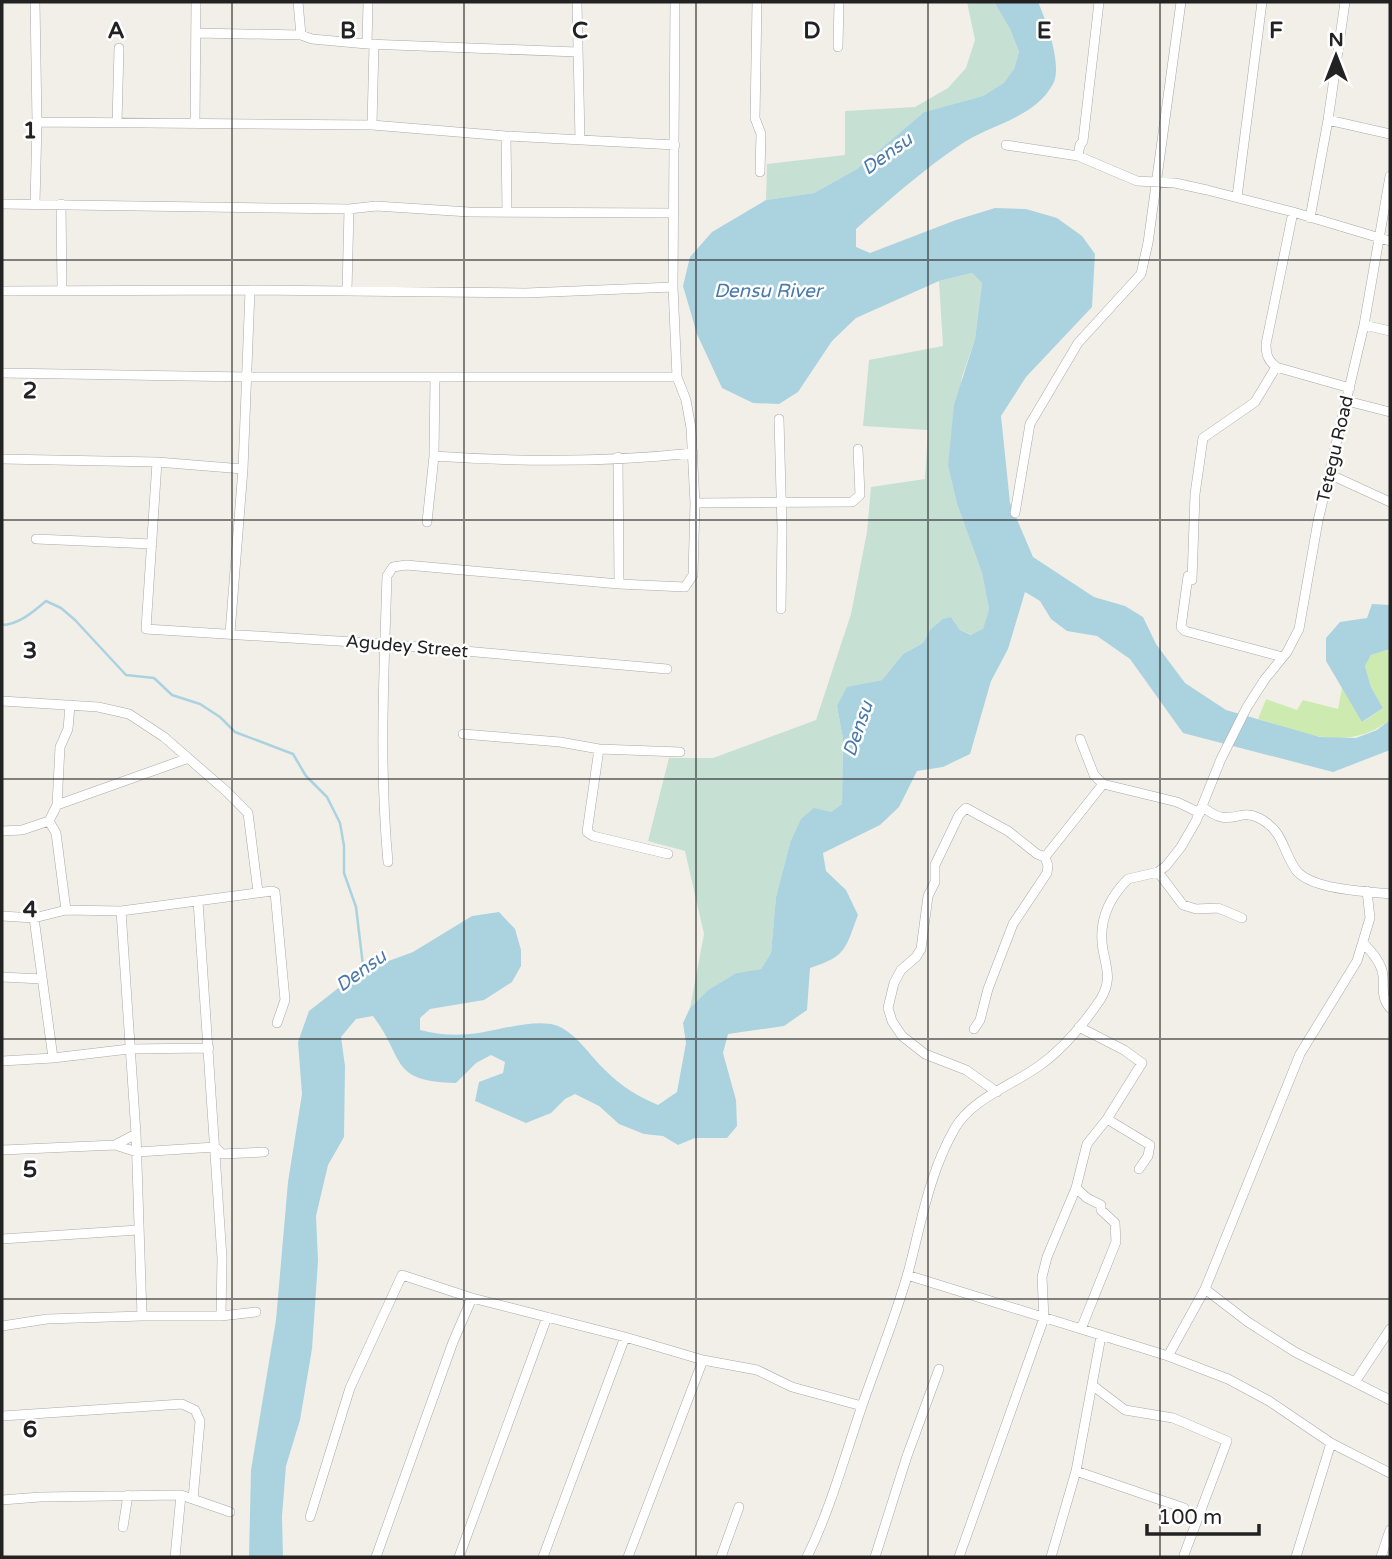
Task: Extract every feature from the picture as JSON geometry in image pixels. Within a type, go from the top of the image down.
[{"type":"street","points":[[35,2],[35,204]]},
{"type":"street","points":[[195,123],[196,2]]},
{"type":"street","points":[[298,2],[300,35]]},
{"type":"street","points":[[368,2],[372,125]]},
{"type":"street","points":[[577,2],[580,140]]},
{"type":"street","points":[[388,862],[383,770],[385,644],[387,576],[393,567],[405,565],[619,584],[685,587],[693,575],[693,453],[686,400],[677,377],[673,287],[676,2]]},
{"type":"street","points":[[757,2],[755,118],[761,134],[760,172]]},
{"type":"street","points":[[838,47],[839,2]]},
{"type":"street","points":[[1078,156],[1083,141],[1099,2]]},
{"type":"street","points":[[1015,513],[1030,424],[1078,343],[1141,274],[1148,243],[1181,2]]},
{"type":"street","points":[[1237,197],[1262,2]]},
{"type":"street","points":[[1310,218],[1345,2]]},
{"type":"street","points":[[197,33],[300,35],[312,39],[370,44],[577,52]]},
{"type":"street","points":[[117,123],[119,48]]},
{"type":"street","points":[[1328,120],[1390,134]]},
{"type":"street","points":[[37,122],[372,125],[506,136],[675,145]]},
{"type":"street","points":[[506,136],[507,211]]},
{"type":"street","points":[[1006,145],[1078,156],[1137,181],[1184,185],[1237,197],[1390,241]]},
{"type":"street","name":"Tetegu Road","points":[[1158,872],[1181,847],[1201,810],[1224,753],[1247,707],[1294,641],[1302,620],[1316,531],[1364,326],[1379,237],[1387,207],[1390,176]]},
{"type":"street","points":[[2,204],[349,209],[376,206],[469,212],[673,213]]},
{"type":"street","points":[[61,204],[62,290]]},
{"type":"street","points":[[347,292],[349,209]]},
{"type":"street","points":[[1293,212],[1266,355],[1276,368],[1350,388]]},
{"type":"street","points":[[2,291],[250,289],[526,293],[673,287]]},
{"type":"street","points":[[230,633],[243,469],[250,289]]},
{"type":"street","points":[[1364,326],[1390,331]]},
{"type":"street","points":[[1276,368],[1255,402],[1203,438],[1195,494],[1190,578],[1181,627],[1185,631],[1283,657]]},
{"type":"street","points":[[2,373],[248,377],[677,377]]},
{"type":"street","points":[[427,522],[434,456],[435,378]]},
{"type":"street","points":[[1347,401],[1390,412]]},
{"type":"street","points":[[779,419],[781,609]]},
{"type":"street","points":[[695,503],[852,502],[860,495],[858,450]]},
{"type":"street","points":[[434,456],[484,460],[656,457],[693,453]]},
{"type":"street","points":[[618,457],[619,584]]},
{"type":"street","points":[[2,459],[157,462],[243,469]]},
{"type":"street","points":[[36,539],[152,544],[157,462]]},
{"type":"street","points":[[1329,474],[1390,502]]},
{"type":"street","name":"Agudey Street","points":[[152,544],[146,629],[385,644],[667,668]]},
{"type":"street","points":[[2,701],[98,707],[129,714],[164,737],[248,813],[258,892]]},
{"type":"street","points":[[2,831],[22,830],[49,821],[57,805],[60,747],[68,729],[70,705]]},
{"type":"street","points":[[463,734],[560,742],[598,749],[680,752]]},
{"type":"street","points":[[1080,739],[1094,775],[1103,784],[1177,802],[1226,819],[1252,815],[1262,819],[1277,832],[1295,869],[1310,880],[1336,887],[1390,894]]},
{"type":"street","points":[[598,749],[587,832],[593,836],[668,854]]},
{"type":"street","points":[[57,805],[186,759]]},
{"type":"street","points":[[1045,858],[1103,784]]},
{"type":"street","points":[[974,1029],[980,1020],[988,989],[1013,925],[1048,873],[1048,866],[1045,858],[1009,831],[973,811],[963,809],[935,865],[935,882],[928,896],[921,949],[901,970],[889,998],[888,1008],[892,1021],[902,1036],[925,1054],[966,1070],[997,1092]]},
{"type":"street","points":[[49,821],[56,833],[66,910]]},
{"type":"street","points":[[807,1557],[823,1526],[907,1275],[926,1197],[945,1146],[957,1124],[970,1110],[1052,1056],[1100,1000],[1109,980],[1102,940],[1105,910],[1128,879],[1158,872],[1183,905],[1196,909],[1218,908],[1242,918]]},
{"type":"street","points":[[1168,1356],[1205,1289],[1300,1054],[1334,996],[1351,974],[1370,918],[1367,891]]},
{"type":"street","points":[[2,916],[34,918],[66,910],[121,911],[275,892],[285,1000],[278,1023]]},
{"type":"street","points":[[198,901],[222,1258],[221,1317]]},
{"type":"street","points":[[121,911],[137,1152],[142,1316]]},
{"type":"street","points":[[34,918],[52,1058]]},
{"type":"street","points":[[1363,943],[1373,952],[1380,966],[1383,974],[1383,997],[1390,1008]]},
{"type":"street","points":[[2,977],[42,979]]},
{"type":"street","points":[[959,1557],[1044,1318],[1042,1277],[1047,1257],[1076,1188],[1087,1144],[1107,1119],[1142,1063],[1079,1027]]},
{"type":"street","points":[[2,1061],[129,1049],[209,1048]]},
{"type":"street","points":[[1107,1119],[1150,1145],[1148,1156],[1139,1169]]},
{"type":"street","points":[[115,1145],[136,1134]]},
{"type":"street","points":[[2,1150],[115,1145],[137,1152],[215,1147],[222,1154],[264,1153]]},
{"type":"street","points":[[1076,1188],[1101,1205],[1101,1210],[1115,1223],[1116,1242],[1081,1329]]},
{"type":"street","points":[[2,1239],[138,1230]]},
{"type":"street","points":[[310,1517],[351,1388],[402,1275],[472,1298],[703,1360],[757,1370],[792,1387],[862,1406]]},
{"type":"street","points":[[907,1275],[1168,1356],[1228,1379],[1331,1443],[1390,1473]]},
{"type":"street","points":[[1205,1289],[1248,1322],[1296,1352],[1390,1400]]},
{"type":"street","points":[[376,1557],[453,1342],[472,1298]]},
{"type":"street","points":[[2,1326],[47,1319],[221,1317],[256,1312]]},
{"type":"street","points":[[459,1557],[547,1317]]},
{"type":"street","points":[[1355,1382],[1390,1329]]},
{"type":"street","points":[[1051,1557],[1076,1471],[1101,1336]]},
{"type":"street","points":[[543,1557],[625,1337]]},
{"type":"street","points":[[628,1557],[703,1360]]},
{"type":"street","points":[[875,1557],[939,1368]]},
{"type":"street","points":[[1092,1385],[1125,1410],[1173,1418],[1227,1441],[1184,1555]]},
{"type":"street","points":[[2,1416],[182,1404],[195,1410],[200,1422],[193,1499]]},
{"type":"street","points":[[1296,1557],[1331,1443]]},
{"type":"street","points":[[1076,1471],[1184,1508]]},
{"type":"street","points":[[123,1527],[128,1495]]},
{"type":"street","points":[[175,1557],[181,1495]]},
{"type":"street","points":[[2,1500],[181,1495],[230,1512]]},
{"type":"street","points":[[721,1557],[739,1507]]},
{"type":"street","points":[[1381,1557],[1390,1530]]},
{"type":"green space","points":[[967,2],[994,2],[1010,29],[1019,52],[1014,69],[1005,83],[983,96],[924,112],[857,169],[814,193],[766,200],[767,164],[845,155],[845,111],[915,107],[948,88],[966,68],[975,40]]},
{"type":"green space","points":[[972,273],[982,283],[975,339],[962,377],[948,466],[957,504],[982,573],[989,609],[983,630],[972,635],[960,630],[951,617],[930,630],[923,643],[903,654],[882,680],[867,683],[837,706],[843,739],[842,804],[790,843],[776,897],[771,953],[761,969],[736,973],[708,990],[690,1008],[704,934],[685,851],[648,841],[669,758],[713,758],[816,720],[851,614],[867,532],[871,487],[925,479],[928,430],[863,426],[869,360],[943,346],[939,281]]},
{"type":"green space","points":[[1390,649],[1390,720],[1374,730],[1357,736],[1325,737],[1258,719],[1266,699],[1297,710],[1303,700],[1338,709],[1342,688],[1363,722],[1383,708],[1371,687],[1365,666],[1371,655]]},
{"type":"water","points":[[994,2],[1038,2],[1055,55],[1056,76],[1053,84],[1035,105],[960,145],[906,186],[856,229],[856,247],[870,253],[995,208],[1026,209],[1057,218],[1082,236],[1095,254],[1092,307],[1026,377],[1001,416],[1010,503],[1033,557],[1094,597],[1125,606],[1143,617],[1156,644],[1185,683],[1226,710],[1320,737],[1356,738],[1377,730],[1390,720],[1390,750],[1333,772],[1183,733],[1130,659],[1097,636],[1067,631],[1051,619],[1040,601],[1025,592],[1008,649],[991,681],[970,754],[943,767],[917,771],[899,807],[880,825],[823,853],[826,871],[846,890],[858,915],[843,950],[831,959],[810,968],[807,1010],[784,1026],[728,1034],[723,1053],[736,1100],[737,1126],[727,1138],[695,1138],[678,1145],[663,1136],[644,1134],[619,1124],[599,1106],[575,1094],[565,1099],[551,1113],[526,1123],[475,1101],[479,1082],[503,1073],[505,1062],[491,1055],[476,1063],[456,1083],[419,1078],[401,1065],[373,1016],[356,1019],[341,1037],[345,1066],[344,1137],[328,1165],[316,1216],[318,1261],[312,1349],[300,1420],[286,1466],[282,1516],[283,1557],[249,1557],[251,1470],[276,1320],[288,1182],[302,1094],[298,1042],[309,1011],[341,986],[375,966],[413,952],[472,916],[499,912],[515,929],[521,950],[521,966],[512,982],[484,1000],[430,1009],[420,1018],[420,1030],[463,1034],[540,1023],[558,1026],[578,1040],[617,1081],[658,1105],[677,1092],[686,1043],[683,1023],[690,1008],[708,990],[736,973],[761,969],[771,953],[776,897],[790,843],[801,819],[814,808],[831,812],[842,804],[843,739],[837,706],[847,687],[882,680],[903,654],[923,643],[930,630],[943,619],[951,617],[960,630],[971,635],[983,629],[989,609],[982,573],[957,504],[948,466],[954,405],[975,339],[982,283],[972,273],[939,281],[856,318],[832,341],[798,392],[779,404],[753,403],[722,388],[697,334],[683,286],[690,257],[712,232],[766,200],[814,193],[857,169],[924,112],[983,96],[1004,83],[1014,69],[1019,52],[1010,29]]},
{"type":"water","points":[[1372,604],[1390,605],[1390,649],[1371,655],[1365,666],[1371,687],[1383,708],[1362,722],[1326,661],[1326,638],[1340,622],[1367,618]]},
{"type":"waterway","name":"Densu","points":[[2,625],[20,620],[46,601],[61,608],[75,620],[126,675],[154,678],[172,695],[200,704],[220,717],[235,732],[293,754],[306,776],[327,797],[340,823],[344,846],[344,873],[356,907],[364,974]]},
{"type":"water label","name":"Densu River","points":[[768,291]]}]
